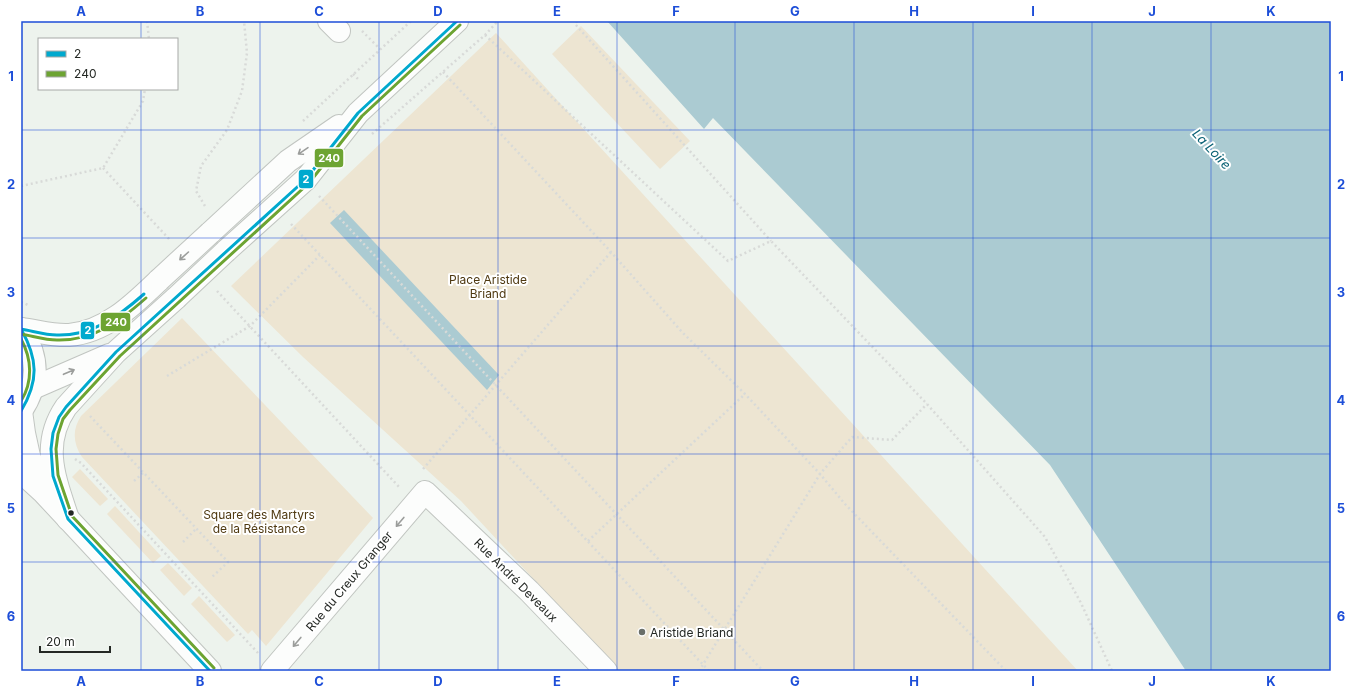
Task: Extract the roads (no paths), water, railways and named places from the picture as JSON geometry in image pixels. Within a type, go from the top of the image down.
[{"type":"main road","points":[[68,519],[53,476],[51,449],[53,433],[59,417],[66,407],[116,352],[306,179],[358,113],[456,21]]},
{"type":"main road","points":[[21,329],[56,335],[70,335],[99,328],[114,319],[288,161],[358,113]]},
{"type":"main road","points":[[21,329],[29,342],[34,356],[35,372],[33,388],[21,411],[24,433],[29,456],[44,493]]},
{"type":"main road","points":[[33,388],[116,352]]},
{"type":"main road","points":[[21,472],[44,493],[210,671]]},
{"type":"main road","name":"Rue du Creux Granger","points":[[272,670],[422,483]]},
{"type":"main road","name":"Rue André Deveaux","points":[[422,483],[606,671]]},
{"type":"water","name":"La Loire","points":[[607,21],[1331,21],[1331,671],[1186,671],[1050,465],[713,118],[704,129]]},
{"type":"water","points":[[344,210],[499,375],[487,390],[330,223]]},
{"type":"place","name":"Aristide Briand","points":[[642,632]]},
{"type":"park label","name":"Place Aristide Briand","points":[[488,286]]},
{"type":"park label","name":"Square des Martyrs de la Résistance","points":[[259,521]]}]
